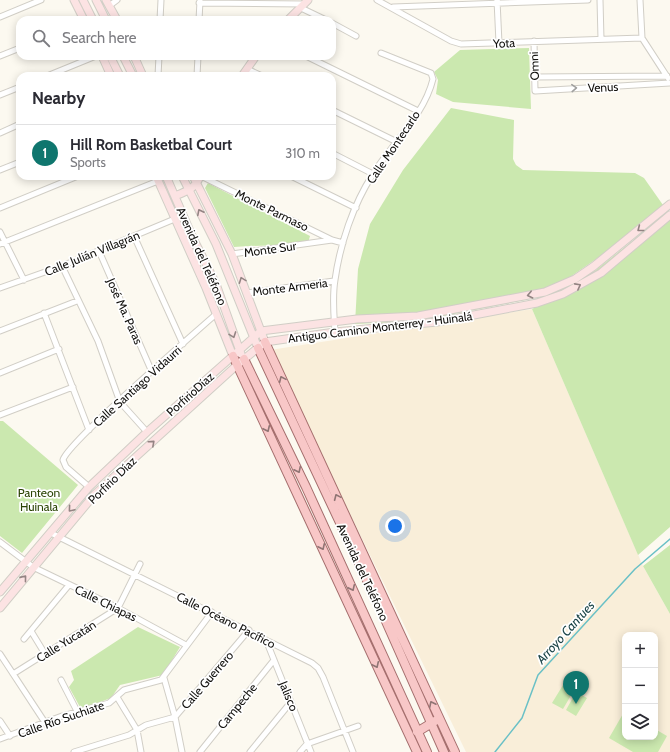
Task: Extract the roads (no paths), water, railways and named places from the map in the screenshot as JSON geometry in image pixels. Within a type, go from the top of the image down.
[{"type":"main road","points":[[265,342],[455,752]]},
{"type":"main road","name":"Avenida del Teléfono","points":[[258,348],[444,752]]},
{"type":"main road","points":[[233,356],[417,752]]},
{"type":"main road","points":[[244,359],[315,507],[427,752]]},
{"type":"main road","points":[[310,461],[319,458]]},
{"type":"main road","points":[[306,511],[315,507]]},
{"type":"main road","points":[[417,732],[439,718]]},
{"type":"street","points":[[0,17],[41,0]]},
{"type":"street","points":[[74,0],[82,16]]},
{"type":"street","points":[[83,0],[91,16]]},
{"type":"street","points":[[96,0],[104,16]]},
{"type":"street","points":[[115,16],[108,3],[117,0]]},
{"type":"street","points":[[160,16],[162,0]]},
{"type":"street","name":"Yota","points":[[377,0],[451,41],[467,45],[534,41],[642,38]]},
{"type":"street","points":[[392,7],[497,1],[588,0]]},
{"type":"street","points":[[600,0],[601,39]]},
{"type":"street","points":[[640,0],[642,38],[669,80]]},
{"type":"street","points":[[199,16],[200,1],[304,4],[320,16]]},
{"type":"street","points":[[497,1],[499,43]]},
{"type":"street","points":[[292,16],[304,4]]},
{"type":"street","points":[[336,25],[356,36]]},
{"type":"street","name":"Omni","points":[[534,41],[535,91]]},
{"type":"street","points":[[0,56],[16,50]]},
{"type":"street","name":"Calle Montecarlo","points":[[335,332],[334,281],[343,243],[356,208],[373,174],[418,112],[433,79],[431,73],[381,53]]},
{"type":"street","points":[[57,72],[86,60]]},
{"type":"street","points":[[104,60],[109,72]]},
{"type":"street","points":[[112,60],[118,72]]},
{"type":"street","points":[[126,60],[131,72]]},
{"type":"street","points":[[136,60],[142,72]]},
{"type":"street","points":[[158,72],[159,60]]},
{"type":"street","points":[[197,72],[198,60]]},
{"type":"street","points":[[245,72],[253,60]]},
{"type":"street","points":[[314,60],[418,112]]},
{"type":"street","points":[[247,69],[253,72]]},
{"type":"street","name":"Venus","points":[[535,77],[669,80]]},
{"type":"street","name":"Venus","points":[[535,91],[669,80]]},
{"type":"street","points":[[0,95],[16,89]]},
{"type":"street","points":[[336,112],[397,142]]},
{"type":"street","points":[[0,133],[16,126]]},
{"type":"street","points":[[336,155],[373,174]]},
{"type":"street","points":[[0,170],[16,164]]},
{"type":"street","points":[[0,208],[68,180]]},
{"type":"street","points":[[2,243],[152,180]]},
{"type":"street","points":[[158,180],[233,356]]},
{"type":"street","name":"Avenida del Teléfono","points":[[168,180],[216,284],[239,350],[244,359]]},
{"type":"street","name":"Avenida del Teléfono","points":[[184,180],[221,256],[252,338],[258,348]]},
{"type":"street","points":[[195,180],[232,254],[265,342],[237,365]]},
{"type":"street","points":[[176,196],[189,190],[199,180]]},
{"type":"street","name":"Monte Parmaso","points":[[209,180],[332,240],[343,243]]},
{"type":"street","points":[[299,180],[356,208]]},
{"type":"street","name":"Antiguo Camino Monterrey - Huinalá","points":[[261,332],[335,322],[418,316],[545,292],[575,279],[594,266],[670,204]]},
{"type":"street","name":"Calle Julián Villagrán","points":[[0,288],[62,266],[184,215]]},
{"type":"street","name":"Antiguo Camino Monterrey - Huinalá","points":[[265,342],[335,332],[443,321],[517,308],[563,294],[601,273],[670,215]]},
{"type":"street","points":[[0,232],[2,243],[24,280]]},
{"type":"street","points":[[134,236],[183,344]]},
{"type":"street","name":"Monte Sur","points":[[232,254],[332,240]]},
{"type":"street","name":"José Ma. Paras","points":[[99,251],[152,372]]},
{"type":"street","points":[[62,266],[77,301],[98,341],[120,402],[147,432]]},
{"type":"street","name":"Monte Armeria","points":[[246,293],[334,281]]},
{"type":"street","points":[[0,331],[77,301]]},
{"type":"street","points":[[44,313],[89,430]]},
{"type":"street","name":"Calle Santiago Vidaurri","points":[[89,487],[66,467],[63,460],[65,454],[89,430],[216,314]]},
{"type":"street","name":"PorfirioDíaz","points":[[0,592],[89,487],[147,432],[252,338],[261,332]]},
{"type":"street","points":[[0,373],[59,349]]},
{"type":"street","name":"Porfirio Díaz","points":[[0,608],[59,536],[96,494],[237,365]]},
{"type":"street","points":[[0,415],[73,387]]},
{"type":"street","name":"Calle Océano Pacífico","points":[[51,533],[249,630],[318,668],[323,677],[352,752]]},
{"type":"street","name":"Calle Chiapas","points":[[0,542],[33,567],[118,608],[186,645]]},
{"type":"street","points":[[118,608],[140,564]]},
{"type":"street","points":[[24,639],[69,585]]},
{"type":"street","name":"Calle Yucatán","points":[[13,674],[118,608]]},
{"type":"street","points":[[182,752],[175,717],[164,678],[186,645],[212,612]]},
{"type":"street","name":"Calle Guerrero","points":[[74,752],[129,734],[146,725],[175,717],[249,630]]},
{"type":"street","points":[[31,631],[45,654]]},
{"type":"street","name":"Jalisco","points":[[266,640],[310,752]]},
{"type":"street","points":[[0,654],[46,724]]},
{"type":"street","name":"Campeche","points":[[200,752],[274,660]]},
{"type":"street","name":"Calle Río Suchiate","points":[[0,739],[46,724],[62,716],[78,713],[109,703],[124,690],[158,682],[164,678]]},
{"type":"street","points":[[61,680],[78,713]]},
{"type":"street","points":[[116,697],[137,730],[141,752]]},
{"type":"street","points":[[250,752],[291,702]]},
{"type":"street","points":[[0,721],[10,736]]},
{"type":"street","points":[[300,752],[307,744],[358,726]]},
{"type":"waterway","name":"Arroyo Cantues","points":[[495,752],[522,718],[538,675],[635,569],[670,539]]},
{"type":"place","name":"Hill Rom Basketbal Court","points":[[576,704]]},
{"type":"park label","name":"Panteon Huinala","points":[[39,499]]}]
